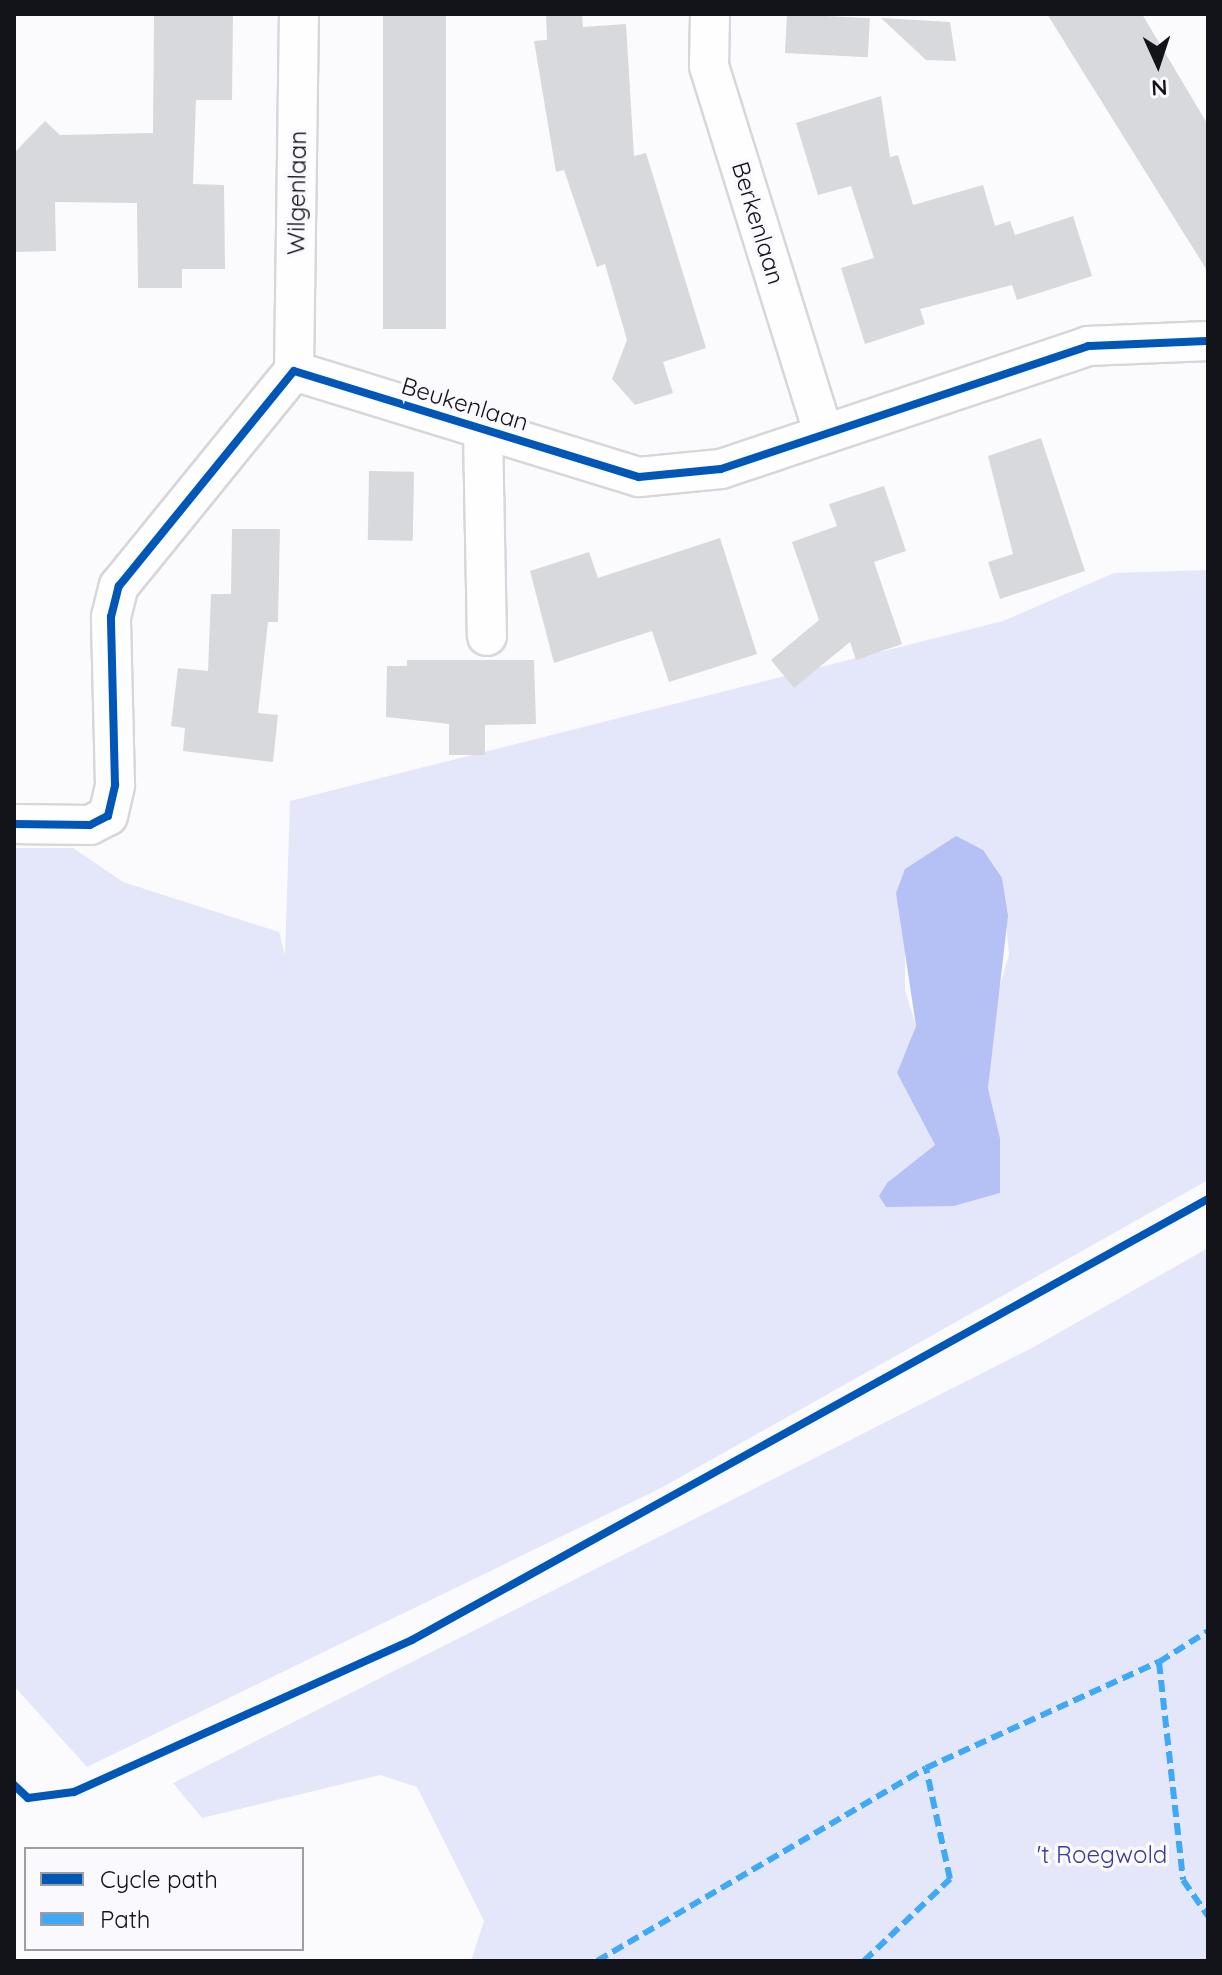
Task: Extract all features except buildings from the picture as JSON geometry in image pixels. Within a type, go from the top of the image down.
[{"type":"street","name":"Wilgenlaan","points":[[294,371],[299,14]]},
{"type":"street","name":"Berkenlaan","points":[[710,14],[709,66],[823,431]]},
{"type":"street","name":"Beukenlaan","points":[[294,371],[483,432],[639,477],[721,469],[823,431],[1088,346],[1208,341]]},
{"type":"street","points":[[14,824],[90,825],[108,816],[115,785],[111,617],[119,586],[294,371]]},
{"type":"street","name":"Beukenlaan","points":[[483,432],[487,636]]},
{"type":"green space","points":[[1208,570],[1208,1180],[661,1488],[87,1767],[14,1686],[14,848],[73,848],[123,882],[279,932],[285,955],[290,801],[1003,621],[1114,573]],"holes":[[[956,837],[1002,878],[1009,955],[994,1006],[988,1088],[1000,1138],[1000,1193],[954,1206],[929,1204],[927,1153],[935,1145],[897,1073],[916,1026],[905,990],[905,869]]]},
{"type":"green space","name":"'t Roegwold","points":[[1208,1248],[1208,1961],[471,1961],[484,1921],[417,1787],[380,1775],[202,1818],[173,1783],[1032,1348]]},
{"type":"water","points":[[956,836],[983,850],[1002,878],[1008,916],[988,1088],[1000,1138],[1000,1193],[954,1206],[886,1207],[879,1196],[887,1183],[935,1145],[897,1073],[916,1026],[896,893],[905,869]]},
{"type":"marked path","points":[[597,1961],[926,1768],[1159,1662],[1208,1631]]},
{"type":"marked path","points":[[1159,1662],[1183,1880],[1208,1916]]},
{"type":"marked path","points":[[864,1961],[950,1879],[926,1768]]},
{"type":"cycle path","points":[[14,824],[90,825],[108,816],[115,785],[111,617],[119,586],[294,371],[639,477],[721,469],[1088,346],[1208,341]]},
{"type":"cycle path","points":[[14,1785],[28,1798],[74,1792],[412,1640],[1208,1199]]}]
